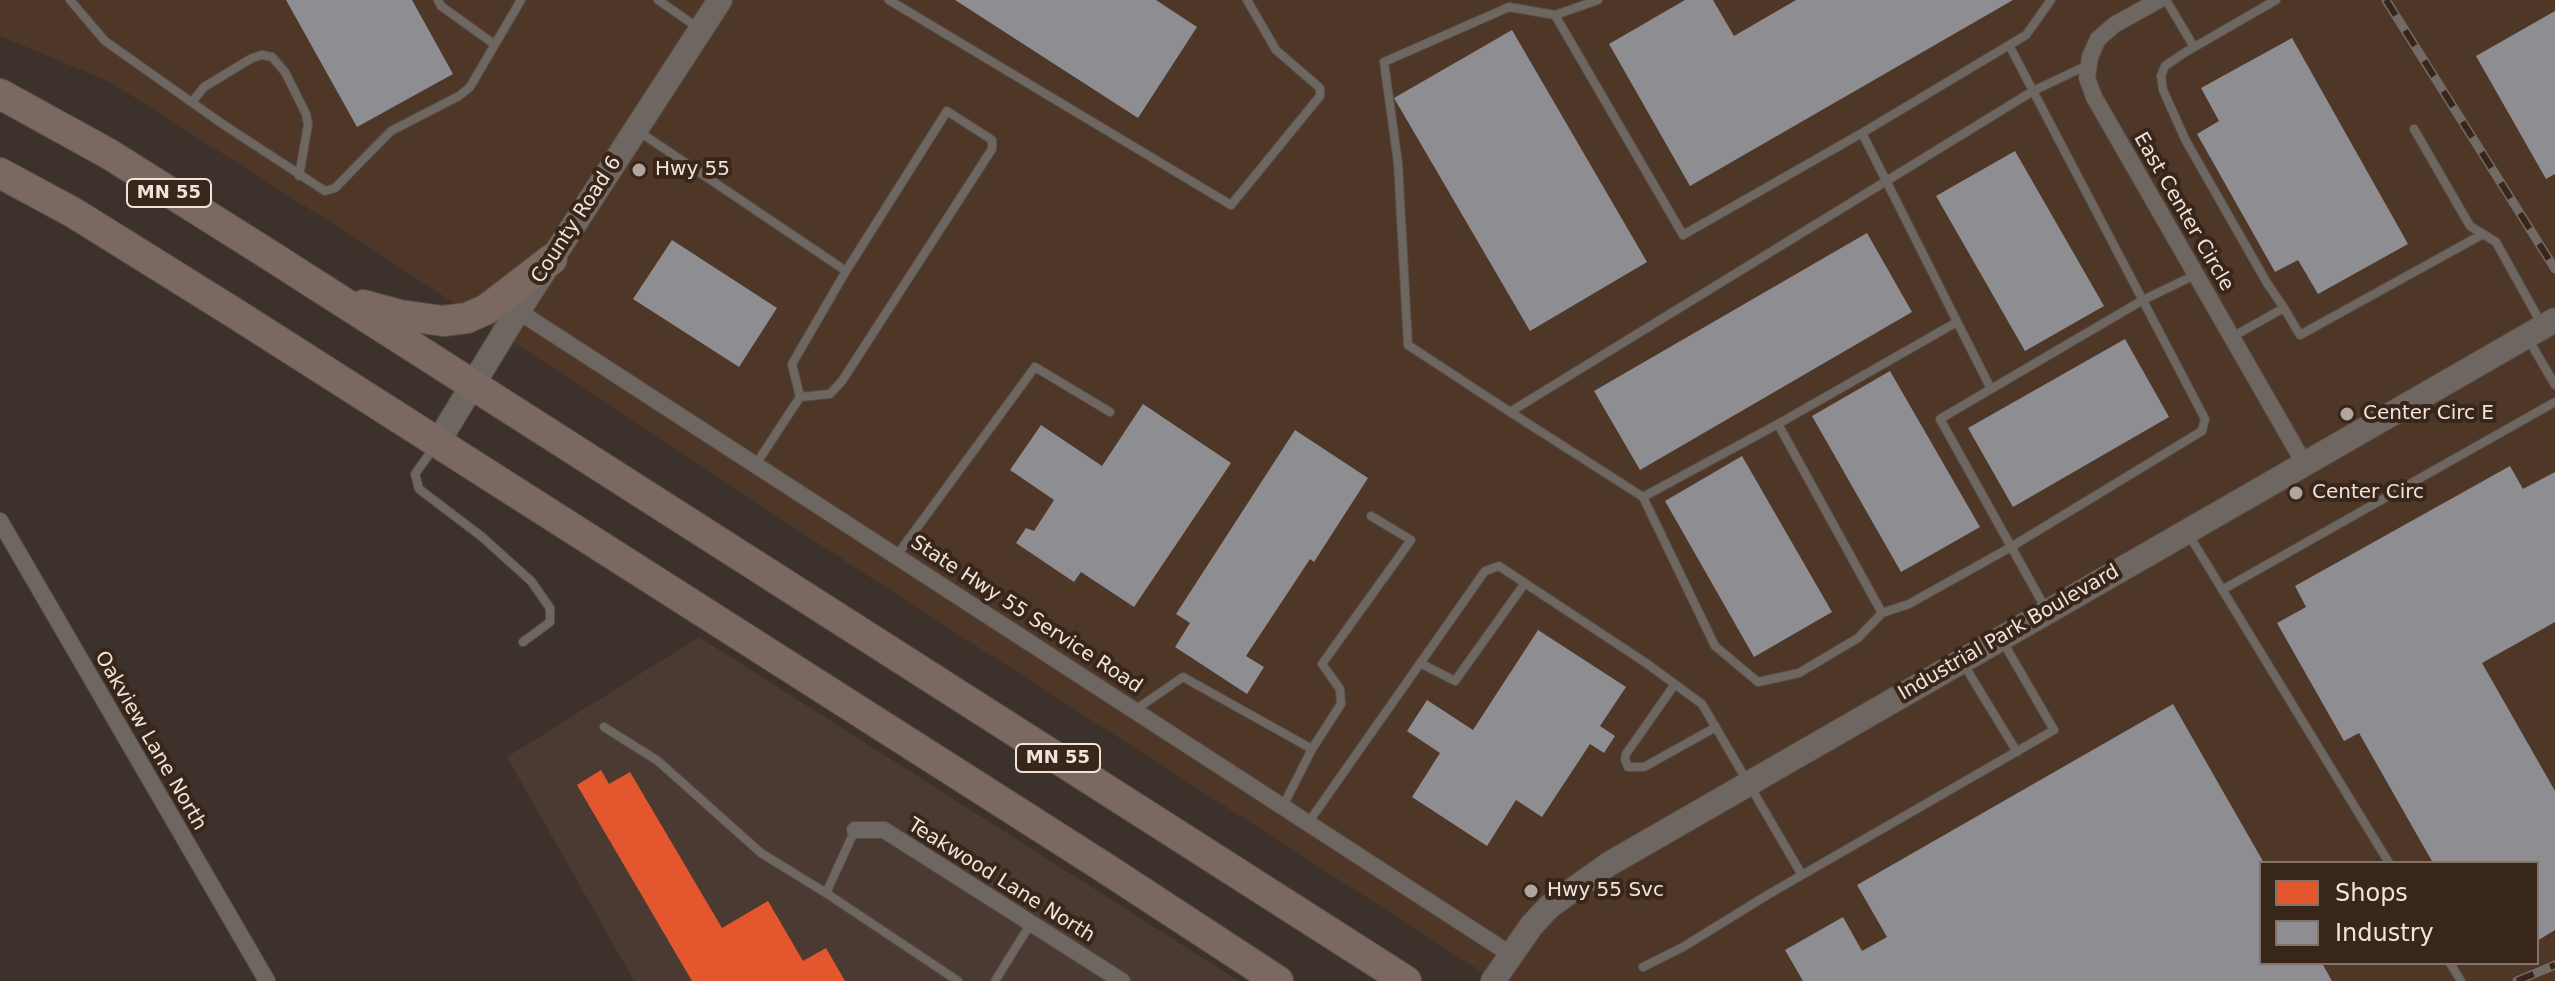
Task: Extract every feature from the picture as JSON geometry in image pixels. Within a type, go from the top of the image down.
[{"type":"highway","name":"MN 55","points":[[0,94],[109,154],[336,297],[1406,981]]},
{"type":"highway","points":[[0,173],[74,213],[438,442],[1278,981]]},
{"type":"highway","points":[[336,297],[400,315],[443,321],[467,318],[487,309],[552,259]]},
{"type":"street","name":"County Road 6","points":[[438,442],[518,311],[720,0]]},
{"type":"street","points":[[2089,65],[2098,39],[2114,25],[2159,0]]},
{"type":"street","name":"East Center Circle","points":[[2089,65],[2087,78],[2094,97],[2304,463]]},
{"type":"street","name":"State Hwy 55 Service Road","points":[[518,311],[1510,954]]},
{"type":"street","name":"Industrial Park Boulevard","points":[[1493,981],[1532,925],[1567,892],[1609,864],[2542,328]]},
{"type":"street","name":"Oakview Lane North","points":[[0,521],[267,981]]},
{"type":"street","name":"Teakwood Lane North","points":[[855,830],[884,830],[1031,923],[1097,974],[1122,981]]},
{"type":"lane","points":[[70,0],[105,41],[325,191],[335,188],[391,131],[459,96],[470,87],[521,0]]},
{"type":"lane","points":[[438,0],[441,6],[494,44]]},
{"type":"lane","points":[[658,0],[701,29]]},
{"type":"lane","points":[[889,0],[1231,205],[1320,96],[1320,88],[1276,50],[1247,0]]},
{"type":"lane","points":[[1598,0],[1555,15],[1509,7],[1384,62],[1398,163],[1408,345],[1643,497],[1715,646],[1758,682],[1799,673],[1858,638],[1882,613],[1909,604],[2011,547],[2202,431],[2205,419],[2009,45]]},
{"type":"lane","points":[[1555,15],[1683,235],[2026,35],[2051,0]]},
{"type":"lane","points":[[2166,0],[2194,47]]},
{"type":"lane","points":[[2276,0],[2259,4],[2165,66],[2161,76],[2163,90],[2186,141],[2300,335],[2483,234]]},
{"type":"lane","points":[[192,102],[204,87],[252,58],[262,55],[272,57],[285,72],[306,114],[308,125],[299,176]]},
{"type":"lane","points":[[1510,412],[2033,91],[2089,65]]},
{"type":"lane","points":[[756,464],[800,397],[792,364],[846,271],[947,111],[992,140],[992,149],[842,381],[830,394],[800,397]]},
{"type":"lane","points":[[636,129],[846,271]]},
{"type":"lane","points":[[2414,129],[2470,226],[2496,242],[2542,328],[2555,385]]},
{"type":"lane","points":[[1862,133],[1991,389]]},
{"type":"lane","points":[[2047,612],[1940,419],[2143,300],[2196,275]]},
{"type":"lane","points":[[2232,337],[2284,308]]},
{"type":"lane","points":[[1643,497],[1957,322]]},
{"type":"lane","points":[[897,555],[1035,367],[1110,412]]},
{"type":"lane","points":[[2222,590],[2555,402]]},
{"type":"lane","points":[[1778,424],[1882,613]]},
{"type":"lane","points":[[438,442],[415,474],[419,489],[481,536],[521,572],[550,608],[550,622],[523,642]]},
{"type":"lane","points":[[1283,806],[1312,749],[1341,704],[1340,689],[1322,664],[1411,540],[1371,516]]},
{"type":"lane","points":[[2187,531],[2388,861]]},
{"type":"lane","points":[[1308,823],[1485,571],[1499,566],[1702,704],[1802,875]]},
{"type":"lane","points":[[1420,663],[1455,681],[1525,583]]},
{"type":"lane","points":[[1643,967],[1683,947],[2054,730],[2001,638]]},
{"type":"lane","points":[[1962,661],[2017,752]]},
{"type":"lane","points":[[1135,710],[1183,677],[1312,749]]},
{"type":"lane","points":[[1675,684],[1626,754],[1628,767],[1644,767],[1716,727]]},
{"type":"lane","points":[[604,727],[658,761],[761,853],[958,981]]},
{"type":"lane","points":[[826,893],[855,830]]},
{"type":"lane","points":[[995,981],[1031,923]]},
{"type":"shaded area","points":[[0,0],[2555,0],[2555,981],[1496,981],[865,574],[380,254],[110,82],[0,36]]},
{"type":"shaded area","points":[[699,637],[1239,981],[634,981],[507,757]]},
{"type":"building: Shops","points":[[601,770],[609,784],[630,772],[722,928],[768,901],[803,961],[826,948],[845,981],[692,981],[577,785]]},
{"type":"building: Industry","points":[[286,0],[412,0],[453,74],[357,127]]},
{"type":"building: Industry","points":[[955,0],[1156,0],[1197,27],[1138,118]]},
{"type":"building: Industry","points":[[1685,0],[1713,0],[1734,36],[1796,0],[2013,0],[1690,186],[1609,44]]},
{"type":"building: Industry","points":[[2555,11],[2555,174],[2546,179],[2476,56]]},
{"type":"building: Industry","points":[[1512,30],[1647,262],[1530,331],[1394,98]]},
{"type":"building: Industry","points":[[2292,38],[2408,244],[2318,294],[2298,260],[2275,272],[2197,134],[2219,121],[2201,88]]},
{"type":"building: Industry","points":[[2015,151],[2104,306],[2025,351],[1936,196]]},
{"type":"building: Industry","points":[[1867,233],[1912,312],[1640,470],[1594,391]]},
{"type":"building: Industry","points":[[672,240],[777,308],[739,367],[633,299]]},
{"type":"building: Industry","points":[[2125,339],[2169,417],[2013,507],[1968,428]]},
{"type":"building: Industry","points":[[1890,371],[1980,527],[1901,572],[1812,416]]},
{"type":"building: Industry","points":[[1143,404],[1231,463],[1134,607],[1081,572],[1074,582],[1016,543],[1026,528],[1034,531],[1054,500],[1010,470],[1041,425],[1102,466]]},
{"type":"building: Industry","points":[[1295,430],[1368,478],[1314,562],[1310,559],[1246,656],[1264,667],[1247,694],[1175,647],[1190,623],[1176,614]]},
{"type":"building: Industry","points":[[1742,456],[1832,612],[1754,657],[1665,501]]},
{"type":"building: Industry","points":[[2510,466],[2523,489],[2555,472],[2555,622],[2482,663],[2555,791],[2555,930],[2539,940],[2539,861],[2432,861],[2359,733],[2344,741],[2277,623],[2306,607],[2295,586]]},
{"type":"building: Industry","points":[[1538,630],[1626,687],[1600,726],[1615,736],[1604,753],[1590,744],[1542,817],[1516,800],[1487,846],[1412,797],[1440,753],[1407,731],[1427,700],[1473,730]]},
{"type":"building: Industry","points":[[2173,704],[2263,861],[2259,861],[2259,965],[2323,965],[2332,981],[1803,981],[1785,950],[1843,917],[1862,951],[1887,937],[1857,885]]},
{"type":"railway","points":[[2386,0],[2555,269]]},
{"type":"railway","points":[[2517,981],[2555,965]]},
{"type":"place","name":"Hwy 55","points":[[639,170]]},
{"type":"place","name":"Center Circ E","points":[[2347,414]]},
{"type":"place","name":"Center Circ","points":[[2296,493]]},
{"type":"place","name":"Hwy 55 Svc","points":[[1531,891]]}]
